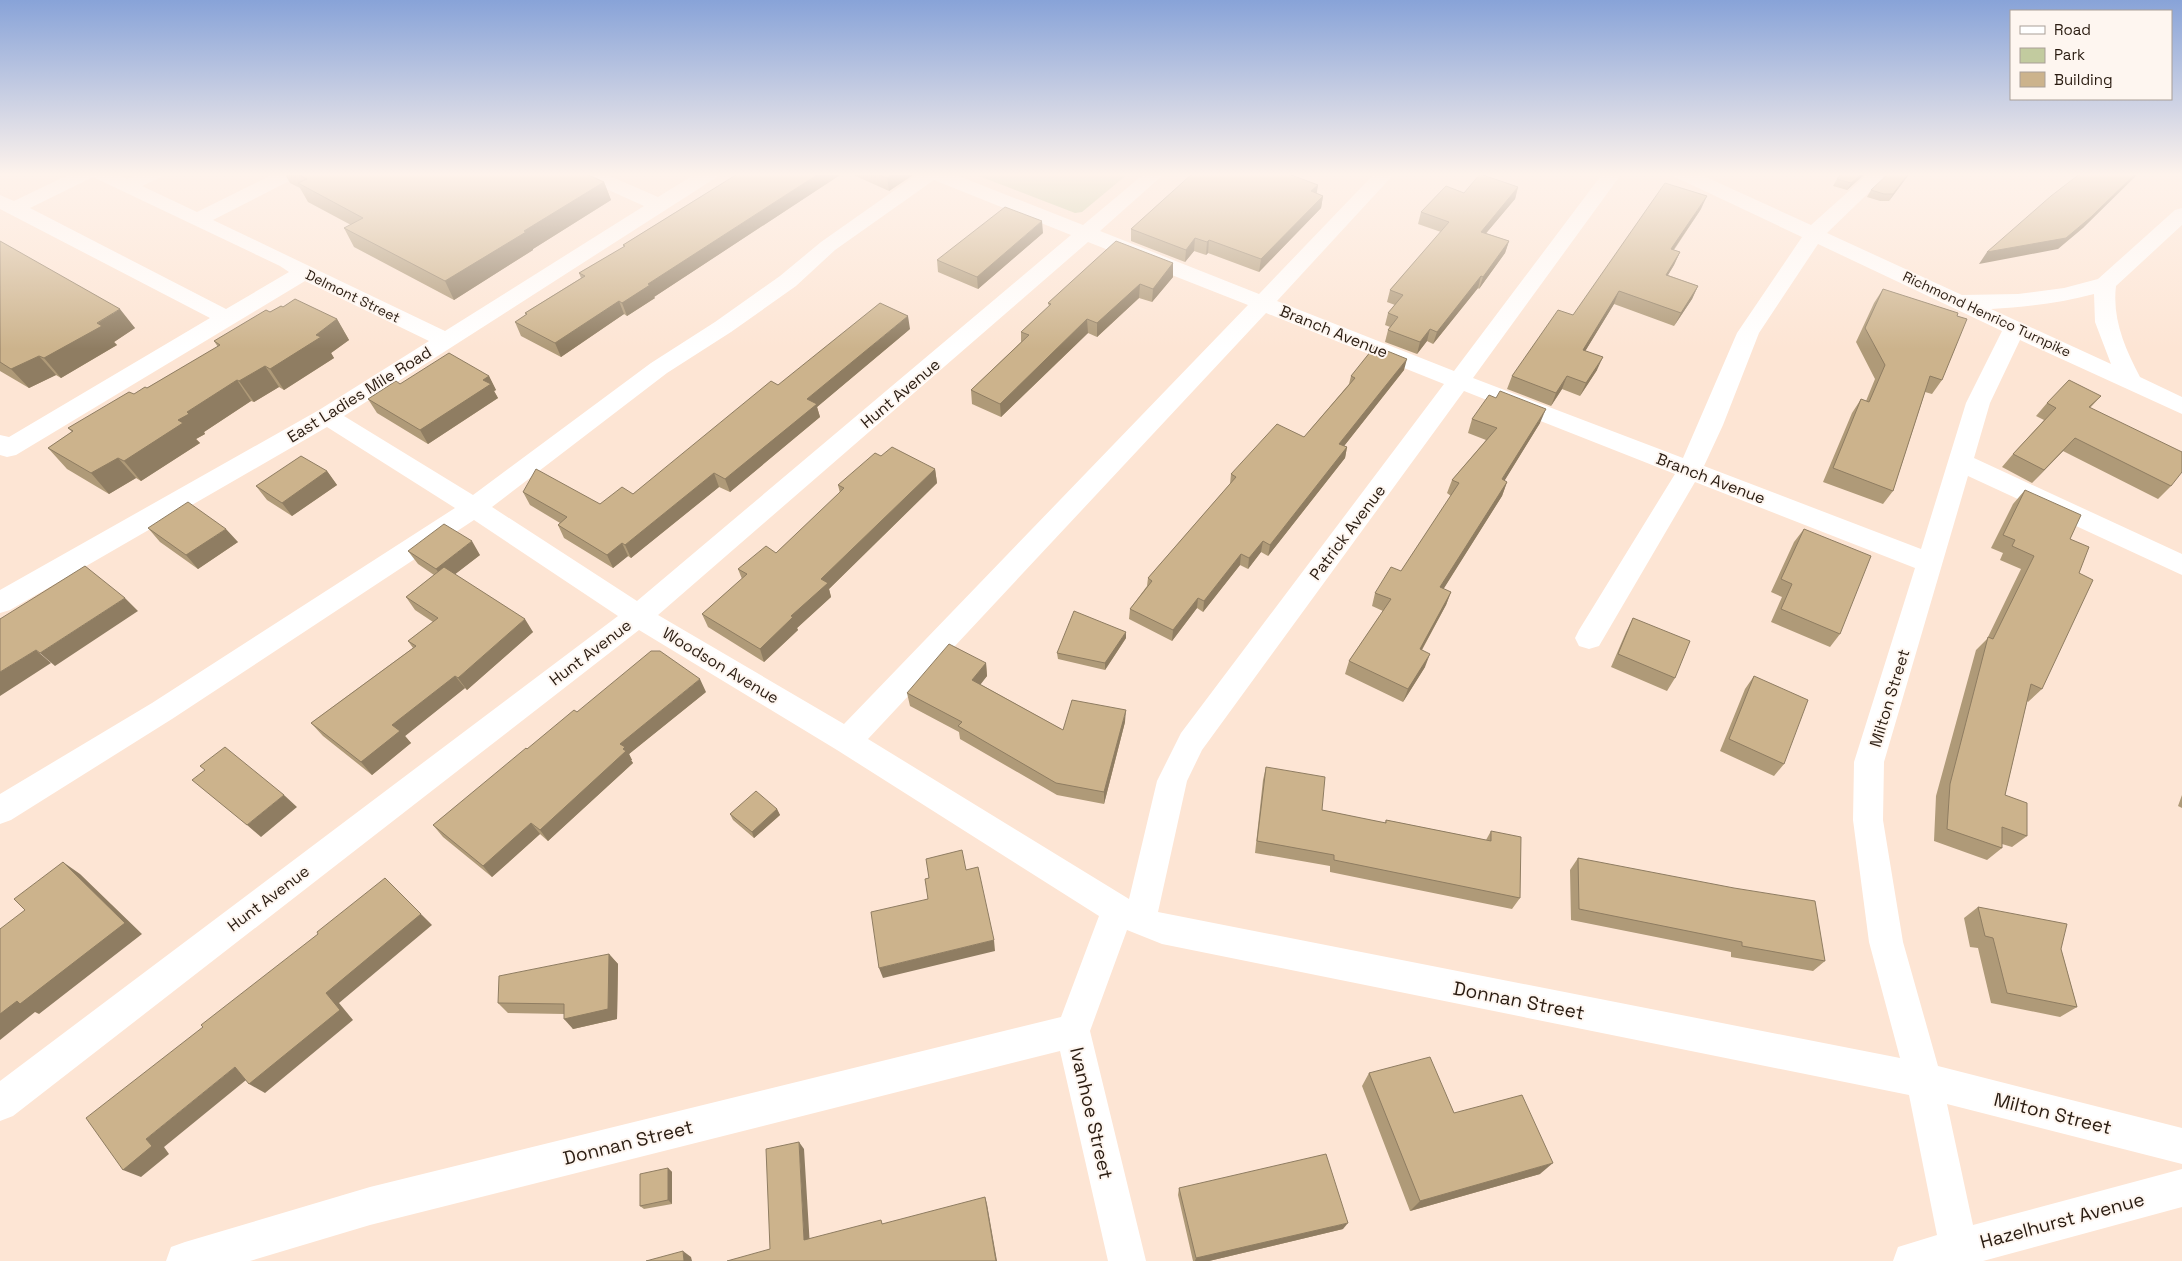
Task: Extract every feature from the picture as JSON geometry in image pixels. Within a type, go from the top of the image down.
[{"type":"street","points":[[61,232],[227,318]]},
{"type":"street","name":"Delmont Street","points":[[225,232],[445,340]]},
{"type":"street","name":"East Ladies Mile Road","points":[[0,603],[327,416],[616,232]]},
{"type":"street","points":[[0,810],[162,711],[474,508],[659,368],[723,327],[780,286],[828,246],[848,232]]},
{"type":"street","name":"Branch Avenue","points":[[1085,232],[1459,381],[1930,563]]},
{"type":"street","points":[[847,741],[1331,232]]},
{"type":"street","name":"Patrick Avenue","points":[[1129,915],[1172,781],[1191,742],[1569,232]]},
{"type":"street","name":"Richmond Henrico Turnpike","points":[[1809,232],[2182,406]]},
{"type":"street","points":[[1589,638],[1690,470],[1711,426],[1748,333],[1816,232]]},
{"type":"street","points":[[1956,299],[1988,302],[2018,301],[2064,295],[2106,284],[2163,232]]},
{"type":"street","name":"Hunt Avenue","points":[[0,1103],[638,616],[1088,233]]},
{"type":"street","points":[[0,444],[8,449],[304,272]]},
{"type":"street","points":[[2106,284],[2103,298],[2105,315],[2113,345],[2131,382]]},
{"type":"street","name":"Milton Street","points":[[1959,1248],[1924,1080],[1886,942],[1868,820],[1869,762],[1978,402],[2015,328]]},
{"type":"street","name":"Woodson Avenue","points":[[327,416],[474,508],[638,616],[847,741],[1129,915]]},
{"type":"street","points":[[1960,462],[2182,565]]},
{"type":"street","name":"Ivanhoe Street","points":[[1127,1261],[1073,1031],[1129,915]]},
{"type":"street","name":"Donnan Street","points":[[1129,915],[1162,929],[1924,1080]]},
{"type":"street","name":"Donnan Street","points":[[186,1261],[370,1206],[1073,1031]]},
{"type":"street","name":"Milton Street","points":[[1924,1080],[2182,1146]]},
{"type":"street","name":"Hazelhurst Avenue","points":[[1912,1261],[2182,1188]]},
{"type":"building","points":[[351,232],[526,232],[445,281]]},
{"type":"building","points":[[644,232],[729,232],[622,303],[619,301],[555,343],[515,322],[527,314],[525,313],[585,276],[579,273],[625,246],[623,245]]},
{"type":"building","points":[[973,232],[1029,232],[977,277],[937,260]]},
{"type":"building","points":[[1138,232],[1288,232],[1261,259],[1209,240],[1207,242],[1195,238],[1186,250]]},
{"type":"building","points":[[1440,232],[1481,232],[1509,241],[1483,277],[1481,276],[1437,332],[1430,329],[1420,342],[1388,330],[1398,317],[1388,313],[1403,295],[1390,290]]},
{"type":"building","points":[[1631,232],[1683,232],[1671,249],[1680,252],[1666,275],[1698,286],[1681,313],[1619,291],[1583,350],[1603,357],[1586,383],[1567,376],[1556,393],[1512,376],[1558,310],[1573,315]]},
{"type":"building","points":[[2010,232],[2073,232],[2066,238],[1987,252]]},
{"type":"building","points":[[0,241],[120,309],[97,323],[102,326],[44,358],[39,356],[11,369],[0,362]]},
{"type":"building","points":[[1116,241],[1173,263],[1153,289],[1140,284],[1097,323],[1087,319],[1000,404],[971,390],[1029,335],[1021,332],[1051,304],[1048,303]]},
{"type":"building","points":[[1883,289],[1958,313],[1957,316],[1967,319],[1942,380],[1930,376],[1893,491],[1833,468],[1861,399],[1869,402],[1885,365],[1865,328]]},
{"type":"building","points":[[295,299],[337,319],[316,335],[321,337],[270,369],[265,366],[239,381],[237,380],[187,412],[189,414],[178,420],[183,423],[124,461],[118,458],[91,473],[48,448],[73,431],[68,428],[129,392],[134,394],[145,387],[147,388],[220,345],[214,341],[266,310],[270,312],[281,306],[283,307]]},
{"type":"building","points":[[880,303],[908,316],[807,399],[817,404],[725,479],[714,473],[625,545],[622,543],[607,555],[558,525],[567,517],[523,492],[536,469],[600,504],[622,487],[633,494],[771,381],[778,385]]},
{"type":"building","points":[[1375,346],[1407,359],[1339,444],[1347,447],[1270,545],[1263,541],[1249,558],[1241,554],[1204,601],[1198,598],[1173,630],[1130,609],[1152,581],[1148,578],[1236,477],[1231,474],[1277,424],[1304,437],[1355,378],[1351,376]]},
{"type":"building","points":[[449,353],[489,376],[483,380],[491,384],[420,430],[368,399],[396,381],[400,384]]},
{"type":"building","points":[[2069,380],[2101,396],[2089,407],[2182,452],[2182,472],[2171,486],[2075,438],[2044,470],[2013,454],[2056,408],[2047,403]]},
{"type":"building","points":[[1500,391],[1546,409],[1502,479],[1507,482],[1440,587],[1451,592],[1420,649],[1430,654],[1408,689],[1349,661],[1391,599],[1375,593],[1391,567],[1401,571],[1459,483],[1452,480],[1497,428],[1472,419],[1489,395],[1496,398]]},
{"type":"building","points":[[892,447],[935,469],[821,579],[828,583],[791,616],[793,617],[760,649],[702,614],[747,574],[738,569],[766,546],[776,553],[844,488],[838,485],[875,453],[881,456]]},
{"type":"building","points":[[301,456],[327,471],[282,503],[256,486]]},
{"type":"building","points":[[2025,490],[2081,515],[2070,539],[2089,547],[2079,573],[2093,580],[2042,689],[2031,684],[2005,795],[2027,803],[2027,836],[2002,827],[2002,848],[1947,829],[1950,784],[1988,637],[1993,639],[2034,556],[2012,546],[2015,540],[2003,535]]},
{"type":"building","points":[[188,502],[226,529],[186,555],[148,528]]},
{"type":"building","points":[[444,524],[472,541],[436,569],[408,551]]},
{"type":"building","points":[[1804,529],[1871,556],[1840,634],[1781,609],[1792,584],[1781,579]]},
{"type":"building","points":[[85,566],[125,598],[40,653],[36,650],[0,672],[0,619]]},
{"type":"building","points":[[444,567],[525,619],[458,678],[455,676],[392,725],[400,731],[361,762],[311,723],[416,646],[408,641],[438,618],[406,597]]},
{"type":"building","points":[[1074,611],[1126,632],[1105,663],[1057,653]]},
{"type":"building","points":[[1633,618],[1690,641],[1675,678],[1618,654]]},
{"type":"building","points":[[949,644],[986,663],[972,680],[1063,730],[1072,700],[1126,710],[1104,792],[1056,783],[958,726],[962,722],[907,693]]},
{"type":"building","points":[[651,651],[660,651],[700,679],[620,744],[625,747],[623,749],[626,751],[540,830],[531,823],[483,866],[433,825],[526,748],[574,710],[577,712]]},
{"type":"building","points":[[1754,676],[1808,700],[1784,764],[1729,739]]},
{"type":"building","points":[[225,747],[284,795],[247,825],[192,780],[205,770],[200,766]]},
{"type":"building","points":[[1266,767],[1325,777],[1322,810],[1386,823],[1386,820],[1491,841],[1491,831],[1521,837],[1520,898],[1334,860],[1334,855],[1257,841]]},
{"type":"building","points":[[756,791],[777,809],[752,832],[730,814]]},
{"type":"building","points":[[962,850],[966,870],[978,867],[994,940],[879,968],[871,912],[928,899],[925,879],[929,878],[926,859]]},
{"type":"building","points":[[1578,858],[1734,888],[1815,901],[1825,961],[1742,946],[1742,942],[1579,909]]},
{"type":"building","points":[[63,862],[125,923],[20,1004],[17,1001],[0,1014],[0,929],[25,910],[14,899]]},
{"type":"building","points":[[385,878],[421,914],[326,993],[340,1010],[249,1084],[235,1067],[146,1139],[152,1146],[123,1170],[86,1118],[203,1027],[201,1025],[318,934],[317,932]]},
{"type":"building","points":[[1978,907],[2067,924],[2061,949],[2077,1007],[2007,993],[1993,938],[1985,936]]},
{"type":"building","points":[[609,954],[608,1009],[564,1019],[564,1004],[498,1003],[499,976]]},
{"type":"building","points":[[1430,1057],[1454,1113],[1522,1095],[1553,1163],[1420,1201],[1369,1073]]},
{"type":"building","points":[[799,1142],[804,1240],[881,1220],[882,1224],[985,1197],[996,1261],[727,1261],[770,1249],[766,1149]]},
{"type":"building","points":[[1326,1154],[1348,1223],[1196,1258],[1179,1188]]},
{"type":"building","points":[[668,1168],[668,1200],[640,1206],[640,1174]]},
{"type":"building","points":[[683,1251],[684,1261],[646,1261]]}]
